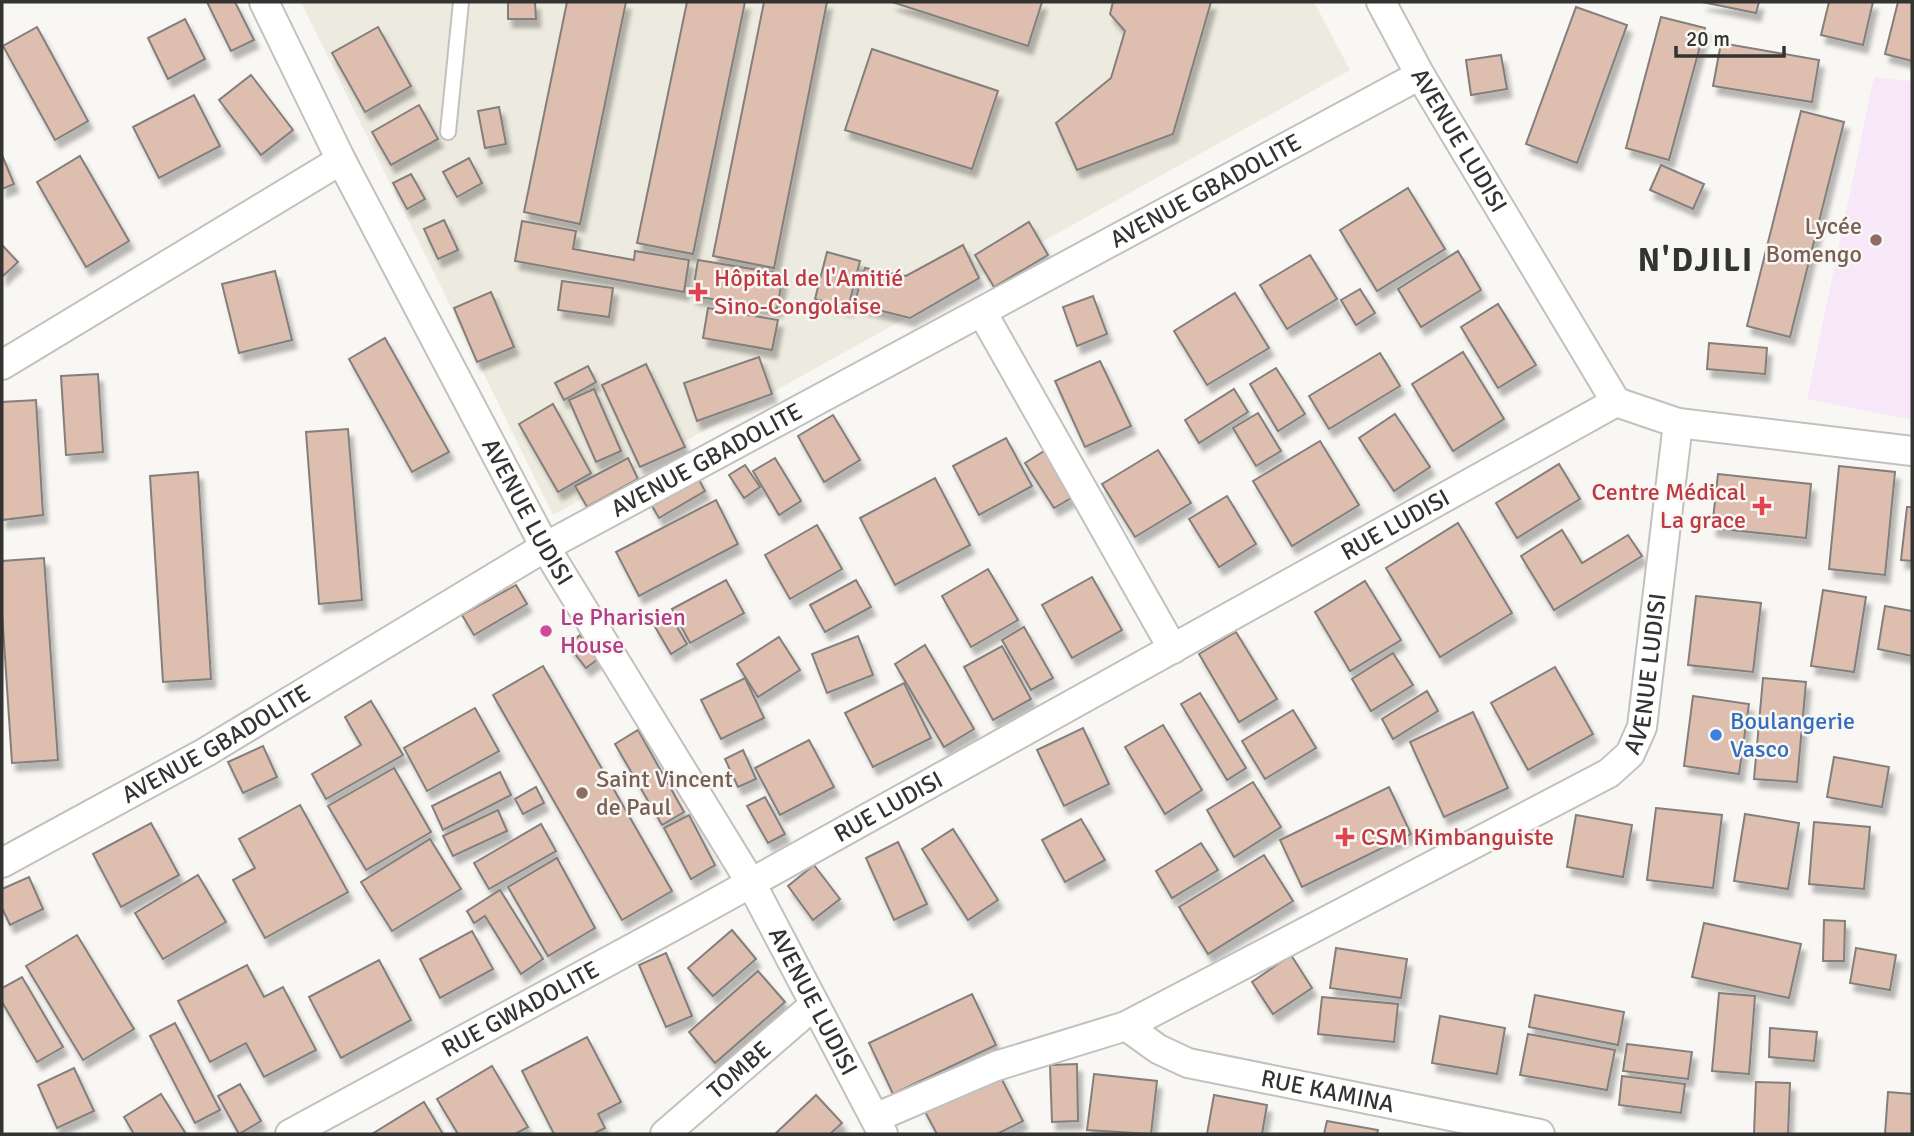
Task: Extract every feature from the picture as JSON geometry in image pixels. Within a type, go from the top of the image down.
[{"type":"street","name":"AVENUE LUDISI","points":[[264,2],[341,160],[545,548],[751,883],[813,1006],[879,1126],[996,1066],[1126,1026],[1609,773],[1630,754],[1642,727],[1678,423]]},
{"type":"street","name":"AVENUE LUDISI","points":[[1381,2],[1420,75],[1616,402]]},
{"type":"street","name":"AVENUE GBADOLITE","points":[[2,863],[206,752],[545,548],[1420,75]]},
{"type":"street","points":[[2,365],[341,160]]},
{"type":"street","points":[[982,312],[1173,649]]},
{"type":"street","points":[[1616,402],[1678,423],[1912,451]]},
{"type":"street","name":"RUE LUDISI","points":[[751,883],[1616,402]]},
{"type":"street","name":"RUE GWADOLITE","points":[[290,1134],[751,883]]},
{"type":"street","name":"TOMBE","points":[[665,1134],[813,1006]]},
{"type":"street","name":"RUE KAMINA","points":[[1126,1026],[1158,1049],[1188,1063],[1491,1130],[1540,1134]]},
{"type":"lane","points":[[448,132],[461,2]]},
{"type":"shaded area","name":"Hôpital de l'Amitié Sino-Congolaise","points":[[301,2],[1314,2],[1350,70],[553,515]]},
{"type":"shaded area","name":"Lycée Bomengo","points":[[1874,77],[1912,81],[1912,420],[1807,399]]},
{"type":"building","points":[[207,2],[235,2],[254,40],[231,51]]},
{"type":"building","points":[[508,2],[535,2],[536,19],[508,19]]},
{"type":"building","points":[[567,2],[626,2],[580,224],[524,212]]},
{"type":"building","points":[[687,2],[745,2],[693,254],[637,243]]},
{"type":"building","points":[[764,2],[827,2],[774,268],[713,256]]},
{"type":"building","points":[[892,2],[1042,2],[1028,46]]},
{"type":"building","points":[[1113,2],[1211,2],[1173,134],[1077,170],[1056,123],[1111,78],[1125,31],[1110,14]]},
{"type":"building","points":[[1702,2],[1759,2],[1756,13]]},
{"type":"building","points":[[1829,2],[1873,2],[1863,45],[1821,35]]},
{"type":"building","points":[[1898,2],[1912,2],[1912,61],[1885,54]]},
{"type":"building","points":[[1576,7],[1627,25],[1577,163],[1526,144]]},
{"type":"building","points":[[1661,17],[1705,28],[1669,160],[1626,148]]},
{"type":"building","points":[[185,19],[205,59],[168,79],[148,38]]},
{"type":"building","points":[[37,27],[88,121],[55,140],[3,46]]},
{"type":"building","points":[[378,27],[411,86],[365,112],[332,53]]},
{"type":"building","points":[[1721,43],[1819,60],[1812,102],[1713,86]]},
{"type":"building","points":[[872,49],[998,91],[972,169],[845,130]]},
{"type":"building","points":[[1501,55],[1507,89],[1471,95],[1466,60]]},
{"type":"building","points":[[251,75],[293,130],[261,155],[219,100]]},
{"type":"building","points":[[194,95],[220,146],[159,178],[133,127]]},
{"type":"building","points":[[419,105],[438,139],[391,165],[372,132]]},
{"type":"building","points":[[499,107],[506,144],[485,148],[478,111]]},
{"type":"building","points":[[1801,111],[1844,122],[1790,337],[1747,326]]},
{"type":"building","points":[[2,155],[14,184],[2,189]]},
{"type":"building","points":[[80,156],[129,241],[86,267],[37,182]]},
{"type":"building","points":[[469,158],[482,183],[457,197],[443,172]]},
{"type":"building","points":[[1661,165],[1704,184],[1693,209],[1650,190]]},
{"type":"building","points":[[411,174],[425,199],[407,209],[393,183]]},
{"type":"building","points":[[1408,188],[1445,249],[1377,291],[1340,230]]},
{"type":"building","points":[[444,220],[458,250],[438,259],[424,229]]},
{"type":"building","points":[[522,221],[576,231],[573,249],[634,260],[635,251],[689,260],[684,292],[515,261]]},
{"type":"building","points":[[1029,222],[1048,255],[994,287],[975,255]]},
{"type":"building","points":[[2,245],[18,262],[2,277]]},
{"type":"building","points":[[963,245],[979,278],[910,318],[854,304],[865,268],[906,276]]},
{"type":"building","points":[[1458,251],[1481,290],[1421,327],[1398,289]]},
{"type":"building","points":[[827,252],[860,261],[848,308],[815,299]]},
{"type":"building","points":[[1310,255],[1337,299],[1287,329],[1260,285]]},
{"type":"building","points":[[698,260],[783,274],[777,309],[692,296]]},
{"type":"building","points":[[275,271],[292,340],[239,353],[222,284]]},
{"type":"building","points":[[562,281],[613,288],[609,317],[558,310]]},
{"type":"building","points":[[1360,289],[1375,313],[1356,325],[1341,300]]},
{"type":"building","points":[[491,292],[514,347],[477,362],[454,308]]},
{"type":"building","points":[[1235,293],[1269,348],[1207,385],[1174,331]]},
{"type":"building","points":[[1093,296],[1107,334],[1077,346],[1063,307]]},
{"type":"building","points":[[1498,304],[1536,365],[1498,388],[1461,327]]},
{"type":"building","points":[[708,308],[778,320],[772,350],[703,338]]},
{"type":"building","points":[[385,338],[449,452],[412,472],[349,359]]},
{"type":"building","points":[[1709,343],[1767,348],[1765,374],[1707,369]]},
{"type":"building","points":[[1463,352],[1504,419],[1453,451],[1412,384]]},
{"type":"building","points":[[1380,353],[1400,386],[1329,429],[1309,396]]},
{"type":"building","points":[[759,357],[772,394],[697,421],[684,383]]},
{"type":"building","points":[[1100,361],[1131,426],[1085,447],[1055,381]]},
{"type":"building","points":[[646,364],[685,447],[640,467],[602,385]]},
{"type":"building","points":[[588,366],[596,382],[564,400],[555,383]]},
{"type":"building","points":[[1276,368],[1305,414],[1278,431],[1250,384]]},
{"type":"building","points":[[98,374],[103,452],[66,455],[61,376]]},
{"type":"building","points":[[594,389],[621,451],[596,462],[569,400]]},
{"type":"building","points":[[1234,389],[1248,412],[1199,443],[1185,420]]},
{"type":"building","points":[[36,400],[43,515],[2,520],[2,402]]},
{"type":"building","points":[[553,404],[591,473],[558,492],[519,424]]},
{"type":"building","points":[[1258,413],[1281,451],[1256,466],[1233,428]]},
{"type":"building","points":[[1395,414],[1430,467],[1394,491],[1359,438]]},
{"type":"building","points":[[833,415],[860,460],[824,482],[798,436]]},
{"type":"building","points":[[348,429],[362,600],[319,604],[306,432]]},
{"type":"building","points":[[1006,438],[1032,486],[979,515],[953,466]]},
{"type":"building","points":[[1320,441],[1359,505],[1292,546],[1253,481]]},
{"type":"building","points":[[1049,448],[1078,494],[1054,508],[1025,463]]},
{"type":"building","points":[[1158,450],[1191,503],[1135,537],[1102,484]]},
{"type":"building","points":[[628,458],[638,479],[587,507],[575,486]]},
{"type":"building","points":[[775,458],[801,501],[779,515],[753,471]]},
{"type":"building","points":[[1559,464],[1580,499],[1517,538],[1496,503]]},
{"type":"building","points":[[745,465],[760,487],[744,498],[729,475]]},
{"type":"building","points":[[1839,466],[1895,472],[1885,575],[1829,569]]},
{"type":"building","points":[[198,472],[211,679],[163,682],[150,476]]},
{"type":"building","points":[[695,472],[705,491],[659,518],[648,499]]},
{"type":"building","name":"Centre Médical La grace","points":[[1718,474],[1811,484],[1806,538],[1712,528]]},
{"type":"building","points":[[935,478],[970,545],[895,585],[860,518]]},
{"type":"building","points":[[1227,496],[1256,544],[1219,567],[1189,519]]},
{"type":"building","points":[[716,500],[738,544],[639,596],[616,552]]},
{"type":"building","points":[[1907,507],[1912,507],[1912,561],[1901,560]]},
{"type":"building","points":[[1458,523],[1512,613],[1440,657],[1386,568]]},
{"type":"building","points":[[817,525],[842,569],[790,599],[765,555]]},
{"type":"building","points":[[1562,530],[1582,563],[1628,535],[1642,556],[1554,610],[1521,556]]},
{"type":"building","points":[[44,558],[58,760],[12,763],[2,612],[2,561]]},
{"type":"building","points":[[988,569],[1018,620],[971,647],[942,596]]},
{"type":"building","points":[[1092,577],[1122,630],[1072,658],[1042,605]]},
{"type":"building","points":[[726,580],[744,613],[690,643],[672,609]]},
{"type":"building","points":[[856,580],[871,607],[825,632],[810,605]]},
{"type":"building","points":[[1365,581],[1401,640],[1350,671],[1315,612]]},
{"type":"building","points":[[516,585],[527,604],[474,635],[462,615]]},
{"type":"building","points":[[1823,590],[1866,597],[1854,672],[1811,666]]},
{"type":"building","points":[[1696,596],[1761,603],[1753,672],[1688,665]]},
{"type":"building","points":[[1885,606],[1912,611],[1912,656],[1878,649]]},
{"type":"building","points":[[670,615],[687,644],[671,654],[654,625]]},
{"type":"building","points":[[1024,627],[1053,678],[1031,690],[1002,640]]},
{"type":"building","points":[[1236,632],[1277,699],[1239,722],[1199,654]]},
{"type":"building","points":[[580,635],[598,659],[586,668],[568,645]]},
{"type":"building","points":[[858,636],[873,675],[827,693],[812,654]]},
{"type":"building","points":[[779,637],[800,670],[758,697],[737,664]]},
{"type":"building","points":[[925,645],[974,729],[944,747],[895,664]]},
{"type":"building","points":[[1002,646],[1031,699],[993,720],[964,667]]},
{"type":"building","points":[[1393,653],[1413,685],[1371,711],[1352,679]]},
{"type":"building","name":"Saint Vincent de Paul","points":[[543,666],[672,891],[622,920],[493,695]]},
{"type":"building","points":[[1555,667],[1593,734],[1528,770],[1491,703]]},
{"type":"building","points":[[745,678],[764,718],[721,739],[701,700]]},
{"type":"building","points":[[1763,678],[1806,682],[1797,782],[1754,779]]},
{"type":"building","points":[[904,683],[931,738],[873,767],[845,713]]},
{"type":"building","points":[[1427,691],[1438,711],[1393,739],[1382,719]]},
{"type":"building","points":[[1200,693],[1246,768],[1227,780],[1181,704]]},
{"type":"building","name":"Boulangerie Vasco","points":[[1693,696],[1749,704],[1739,774],[1684,766]]},
{"type":"building","points":[[371,701],[403,755],[326,799],[312,774],[361,745],[345,717]]},
{"type":"building","points":[[475,708],[499,751],[427,791],[404,748]]},
{"type":"building","points":[[1293,710],[1316,748],[1265,779],[1242,741]]},
{"type":"building","points":[[1473,712],[1508,788],[1444,817],[1410,742]]},
{"type":"building","points":[[1163,725],[1202,790],[1165,814],[1125,747]]},
{"type":"building","points":[[1083,728],[1109,784],[1064,806],[1037,750]]},
{"type":"building","points":[[638,730],[684,812],[662,825],[615,744]]},
{"type":"building","points":[[809,740],[834,787],[780,815],[755,768]]},
{"type":"building","points":[[263,746],[277,777],[243,793],[228,762]]},
{"type":"building","points":[[743,750],[756,779],[738,787],[725,759]]},
{"type":"building","points":[[1834,757],[1889,767],[1882,807],[1827,797]]},
{"type":"building","points":[[394,768],[431,832],[366,870],[328,806]]},
{"type":"building","points":[[500,772],[511,795],[443,830],[432,806]]},
{"type":"building","points":[[1253,782],[1281,827],[1234,857],[1207,810]]},
{"type":"building","points":[[536,787],[544,803],[523,814],[515,799]]},
{"type":"building","name":"CSM Kimbanguiste","points":[[1389,787],[1411,834],[1302,887],[1280,840]]},
{"type":"building","points":[[765,797],[785,834],[768,843],[747,806]]},
{"type":"building","points":[[300,805],[348,892],[265,938],[233,880],[255,868],[239,839]]},
{"type":"building","points":[[1656,808],[1722,815],[1713,888],[1647,880]]},
{"type":"building","points":[[498,810],[507,831],[453,856],[443,836]]},
{"type":"building","points":[[1745,814],[1799,823],[1788,889],[1734,881]]},
{"type":"building","points":[[689,815],[715,865],[691,879],[664,828]]},
{"type":"building","points":[[1576,815],[1632,825],[1623,877],[1567,867]]},
{"type":"building","points":[[1081,819],[1105,860],[1065,882],[1042,840]]},
{"type":"building","points":[[1814,822],[1870,827],[1864,889],[1809,884]]},
{"type":"building","points":[[151,823],[179,875],[121,907],[93,854]]},
{"type":"building","points":[[541,824],[556,851],[489,889],[474,863]]},
{"type":"building","points":[[953,829],[998,900],[968,920],[922,849]]},
{"type":"building","points":[[430,839],[461,889],[392,931],[361,882]]},
{"type":"building","points":[[898,842],[927,904],[894,920],[866,858]]},
{"type":"building","points":[[1201,843],[1218,870],[1172,898],[1156,871]]},
{"type":"building","points":[[1264,855],[1293,901],[1208,954],[1179,907]]},
{"type":"building","points":[[557,858],[595,928],[548,956],[508,887]]},
{"type":"building","points":[[814,865],[840,899],[813,920],[788,886]]},
{"type":"building","points":[[198,875],[226,922],[163,959],[135,913]]},
{"type":"building","points":[[29,877],[43,909],[10,925],[2,908],[2,889]]},
{"type":"building","points":[[500,890],[543,959],[521,974],[485,916],[474,923],[467,911]]},
{"type":"building","points":[[1824,920],[1845,921],[1844,961],[1823,961]]},
{"type":"building","points":[[1704,923],[1801,944],[1789,998],[1692,977]]},
{"type":"building","points":[[732,930],[756,959],[713,996],[688,968]]},
{"type":"building","points":[[472,931],[493,969],[440,998],[420,959]]},
{"type":"building","points":[[77,935],[134,1029],[83,1060],[26,966]]},
{"type":"building","points":[[1336,948],[1407,959],[1401,998],[1330,988]]},
{"type":"building","points":[[1856,948],[1896,955],[1890,990],[1850,983]]},
{"type":"building","points":[[666,953],[692,1016],[666,1027],[639,965]]},
{"type":"building","points":[[1291,955],[1312,988],[1273,1014],[1252,982]]},
{"type":"building","points":[[379,960],[411,1020],[341,1058],[309,997]]},
{"type":"building","points":[[247,965],[264,997],[283,987],[316,1050],[264,1077],[246,1043],[210,1062],[178,1001]]},
{"type":"building","points":[[758,971],[785,1002],[715,1063],[689,1032]]},
{"type":"building","points":[[22,977],[63,1047],[37,1062],[2,1002],[2,988]]},
{"type":"building","points":[[1719,993],[1755,996],[1749,1074],[1712,1071]]},
{"type":"building","points":[[972,994],[996,1045],[893,1094],[869,1043]]},
{"type":"building","points":[[1535,995],[1624,1012],[1618,1045],[1529,1027]]},
{"type":"building","points":[[1322,997],[1398,1004],[1394,1042],[1318,1034]]},
{"type":"building","points":[[1440,1016],[1505,1028],[1497,1074],[1432,1063]]},
{"type":"building","points":[[175,1023],[220,1110],[195,1123],[150,1036]]},
{"type":"building","points":[[1770,1028],[1817,1032],[1814,1061],[1769,1057]]},
{"type":"building","points":[[1528,1034],[1615,1050],[1607,1090],[1520,1075]]},
{"type":"building","points":[[587,1037],[621,1102],[598,1114],[605,1128],[593,1134],[554,1134],[522,1071]]},
{"type":"building","points":[[1627,1044],[1692,1052],[1688,1079],[1623,1071]]},
{"type":"building","points":[[1077,1064],[1078,1121],[1052,1122],[1050,1065]]},
{"type":"building","points":[[492,1066],[528,1127],[515,1134],[458,1134],[437,1099]]},
{"type":"building","points":[[74,1068],[94,1111],[57,1128],[38,1085]]},
{"type":"building","points":[[997,1070],[1023,1121],[997,1134],[937,1134],[923,1108]]},
{"type":"building","points":[[1094,1074],[1157,1081],[1151,1134],[1087,1130]]},
{"type":"building","points":[[1622,1076],[1685,1084],[1681,1113],[1619,1105]]},
{"type":"building","points":[[1756,1082],[1790,1083],[1788,1134],[1754,1134]]},
{"type":"building","points":[[240,1084],[261,1121],[239,1134],[218,1096]]},
{"type":"building","points":[[1888,1092],[1912,1094],[1912,1134],[1885,1134]]},
{"type":"building","points":[[161,1094],[186,1134],[134,1134],[124,1117]]},
{"type":"building","points":[[816,1095],[842,1123],[830,1134],[775,1134]]},
{"type":"building","points":[[1214,1095],[1267,1105],[1262,1134],[1207,1134]]},
{"type":"building","points":[[424,1102],[443,1134],[372,1134]]},
{"type":"building","points":[[1327,1121],[1378,1130],[1377,1134],[1324,1134]]},
{"type":"place","name":"Lycée Bomengo","points":[[1876,240]]},
{"type":"place","name":"Hôpital de l'Amitié Sino-Congolaise","points":[[698,292]]},
{"type":"place","name":"Centre Médical La grace","points":[[1762,506]]},
{"type":"place","name":"Le Pharisien House","points":[[546,631]]},
{"type":"place","name":"Boulangerie Vasco","points":[[1716,735]]},
{"type":"place","name":"Saint Vincent de Paul","points":[[582,793]]},
{"type":"place","name":"CSM Kimbanguiste","points":[[1345,837]]},
{"type":"district","name":"N'DJILI","points":[[1696,260]]}]
